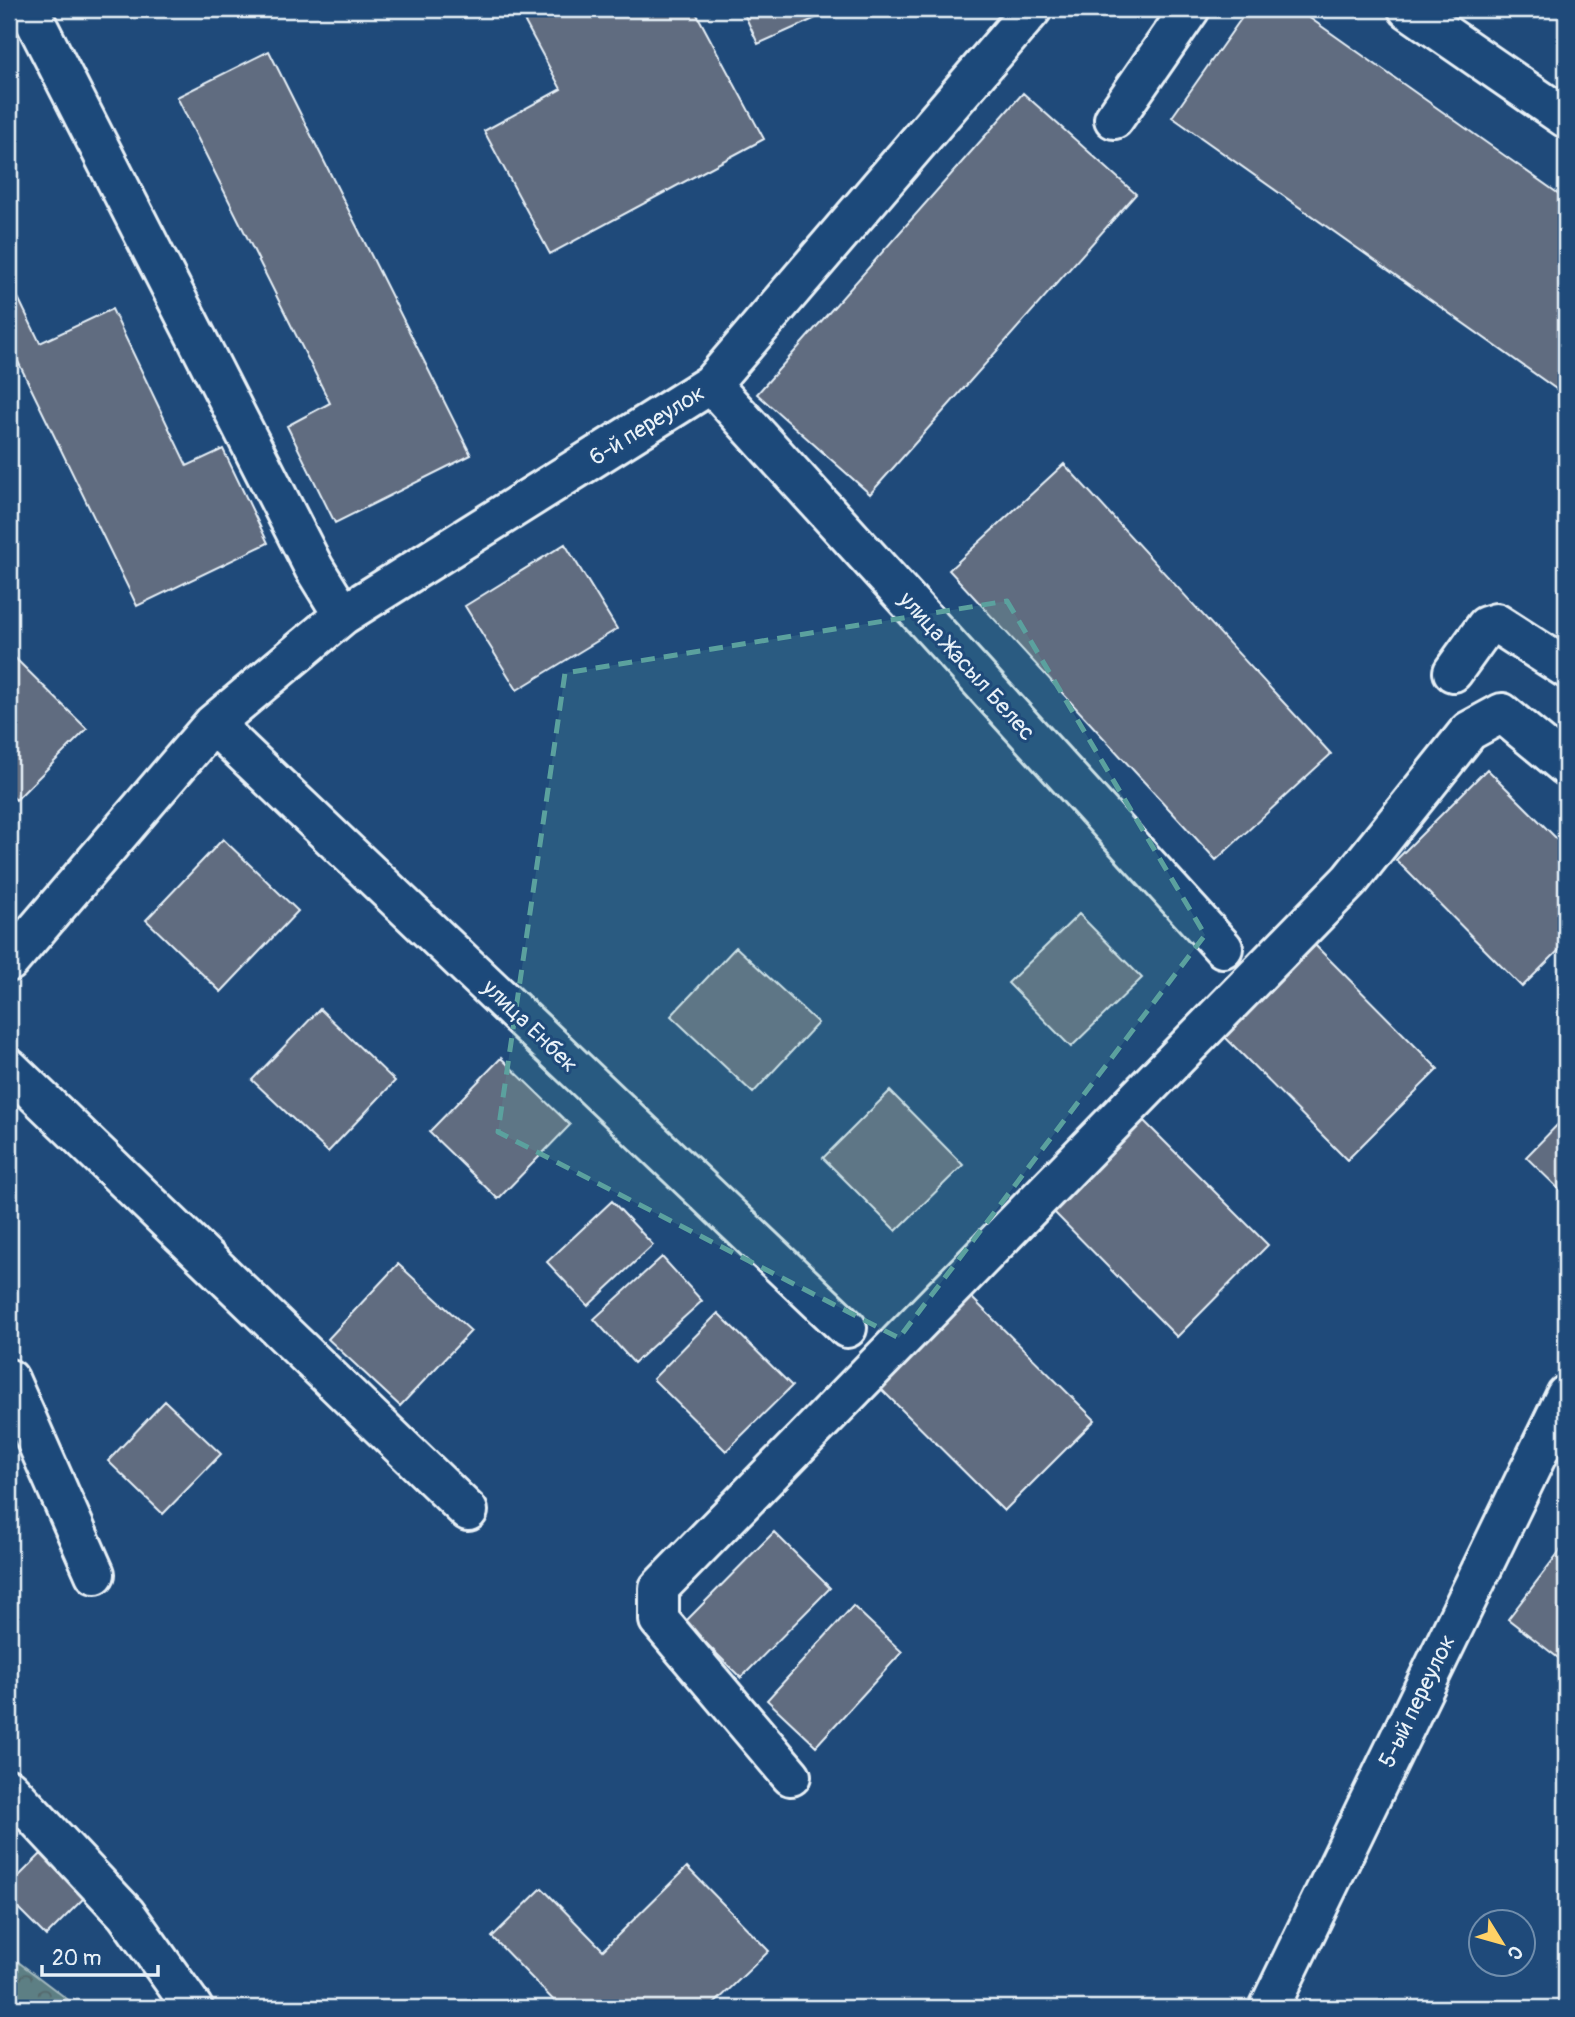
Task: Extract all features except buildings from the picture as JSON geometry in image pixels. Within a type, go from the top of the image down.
[{"type":"street","points":[[29,9],[314,568],[343,615]]},
{"type":"street","name":"6-й переулок","points":[[9,962],[213,724],[343,615],[711,384],[1032,9]]},
{"type":"street","points":[[1114,119],[1190,9]]},
{"type":"street","points":[[1408,9],[1566,118]]},
{"type":"street","name":"улица Жасыл Белес","points":[[711,384],[1223,948]]},
{"type":"street","points":[[1453,672],[1486,626],[1496,623],[1566,668]]},
{"type":"street","points":[[791,1776],[659,1620],[659,1588],[1350,880],[1469,731],[1502,713],[1566,766]]},
{"type":"street","name":"улица Енбек","points":[[213,724],[847,1328]]},
{"type":"street","points":[[9,1068],[468,1511]]},
{"type":"street","points":[[9,1379],[95,1574]]},
{"type":"street","name":"5-ый переулок","points":[[1269,2008],[1566,1395]]},
{"type":"street","points":[[9,1789],[126,1914],[193,2008]]},
{"type":"highlighted area","points":[[1007,601],[1205,935],[899,1338],[498,1132],[565,673]]},
{"type":"green space","points":[[9,1955],[79,2008],[9,2008]]}]
